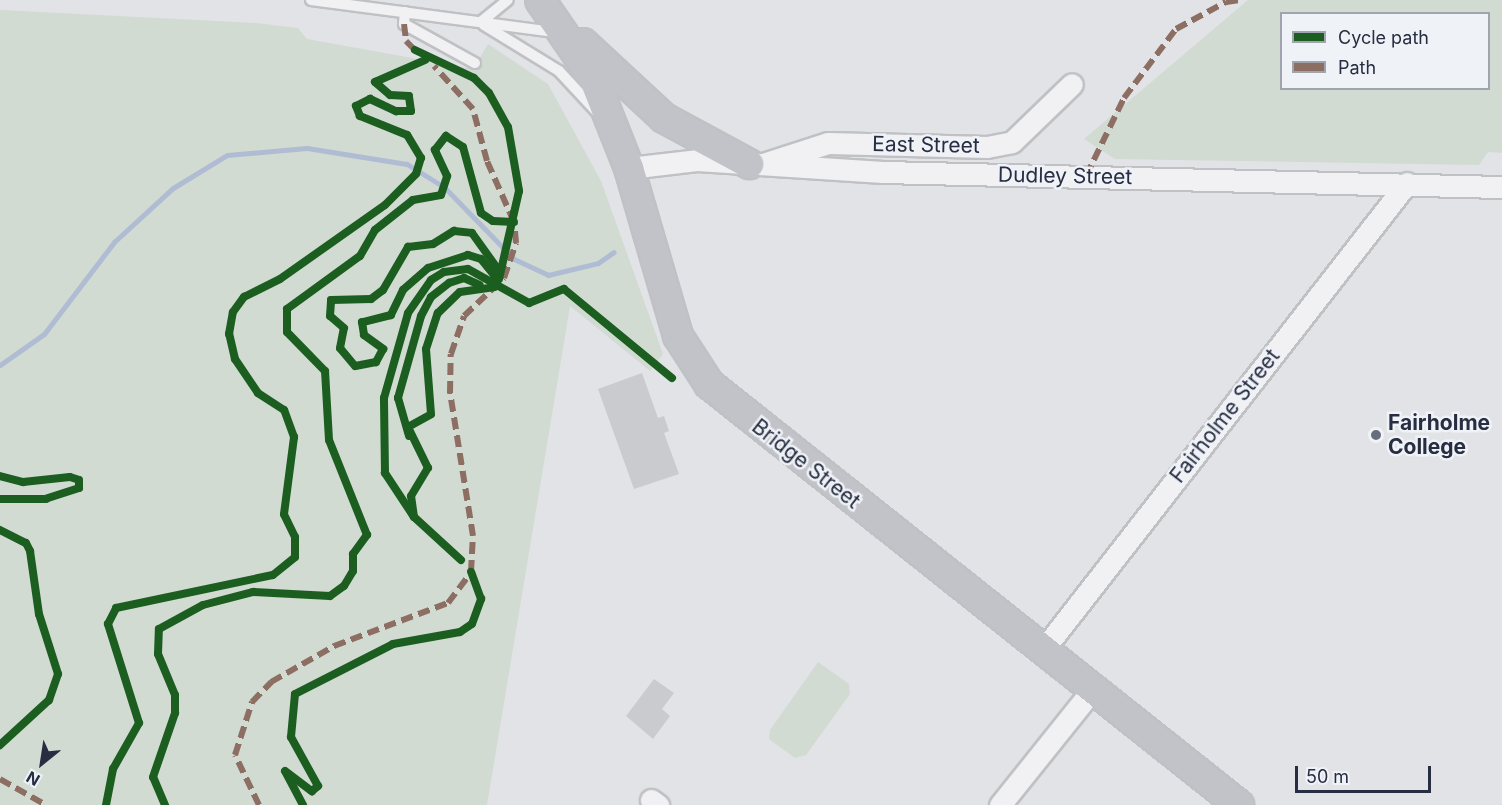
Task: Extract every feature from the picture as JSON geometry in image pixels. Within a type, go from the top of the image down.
[{"type":"street","name":"Bridge Street","points":[[540,0],[568,34],[616,132],[629,168],[678,336],[709,384],[1239,805]]},
{"type":"street","points":[[568,34],[592,49],[664,118],[754,165]]},
{"type":"street","name":"East Street","points":[[754,165],[828,143],[987,147],[1012,142],[1072,84]]},
{"type":"street","name":"Dudley Street","points":[[629,168],[670,160],[754,165],[1502,187]]},
{"type":"street","name":"Fairholme Street","points":[[1043,650],[1407,183]]},
{"type":"street","points":[[1000,805],[1092,690]]},
{"type":"lane","points":[[311,0],[568,34]]},
{"type":"lane","points":[[478,22],[492,17],[508,0]]},
{"type":"lane","points":[[405,12],[404,24],[475,63]]},
{"type":"lane","points":[[478,22],[559,71],[616,132]]},
{"type":"shaded area","points":[[1248,0],[1502,0],[1502,153],[1488,152],[1479,165],[1115,159],[1084,139]]},
{"type":"shaded area","points":[[0,10],[256,23],[298,28],[307,39],[473,69],[488,44],[548,84],[601,181],[663,354],[650,371],[570,306],[487,805],[0,805]]},
{"type":"shaded area","points":[[818,662],[849,684],[850,694],[806,755],[795,758],[769,739],[770,730]]},
{"type":"building","points":[[642,373],[658,418],[664,416],[669,431],[664,433],[679,474],[634,489],[598,389]]},
{"type":"building","points":[[654,679],[674,693],[662,709],[670,716],[653,739],[626,716]]},
{"type":"waterway","points":[[0,365],[44,334],[114,242],[173,188],[227,155],[307,148],[407,164],[444,187],[514,259],[548,275],[598,263],[614,252]]},
{"type":"marked path","points":[[1086,176],[1124,98],[1176,29],[1226,2],[1240,0]]},
{"type":"marked path","points":[[404,24],[406,41],[418,53]]},
{"type":"marked path","points":[[259,805],[235,755],[252,702],[271,682],[334,646],[448,603],[471,572],[473,536],[450,393],[451,354],[464,316],[504,278],[516,243],[514,222],[487,161],[473,109],[434,66]]},
{"type":"marked path","points":[[0,779],[46,805]]},
{"type":"cycle path","points":[[415,50],[474,78],[489,93],[508,127],[519,191],[499,279]]},
{"type":"cycle path","points":[[106,805],[113,769],[139,723],[108,624],[116,608],[273,575],[295,557],[295,537],[284,514],[294,437],[284,410],[258,393],[235,359],[229,334],[233,312],[244,297],[280,279],[385,205],[416,174],[421,158],[407,135],[360,116],[356,106],[370,99],[396,111],[411,111],[409,96],[390,95],[375,82],[425,60]]},
{"type":"cycle path","points":[[165,805],[153,777],[175,713],[175,695],[158,654],[159,629],[203,605],[253,592],[330,596],[344,586],[353,571],[353,554],[367,535],[329,440],[325,371],[287,332],[287,309],[360,256],[375,230],[413,200],[441,195],[447,176],[435,150],[446,136],[463,147],[481,213],[493,221],[514,222]]},
{"type":"cycle path","points":[[498,280],[481,259],[468,255],[428,268],[403,290],[391,315],[362,322],[364,335],[383,349],[376,362],[355,366],[340,348],[344,328],[330,316],[331,300],[371,299],[383,290],[408,247],[433,244],[454,231],[472,233],[500,272]]},
{"type":"cycle path","points":[[414,517],[385,473],[384,398],[408,313],[431,280],[444,272],[468,269],[529,303],[564,289],[672,378]]},
{"type":"cycle path","points":[[409,436],[398,398],[421,316],[431,297],[449,283],[464,278],[480,285]]},
{"type":"cycle path","points":[[461,560],[414,517],[411,496],[428,468],[408,427],[431,414],[426,349],[438,313],[460,292],[495,287]]},
{"type":"cycle path","points":[[0,476],[23,482],[70,477],[79,480],[79,488],[46,499],[0,499]]},
{"type":"cycle path","points":[[0,530],[26,543],[30,551],[39,614],[58,674],[49,700],[0,745]]},
{"type":"cycle path","points":[[303,805],[285,771],[312,791],[318,786],[291,737],[295,694],[393,644],[460,632],[472,624],[481,599],[471,572]]},
{"type":"place","name":"Fairholme College","points":[[1376,435]]}]
